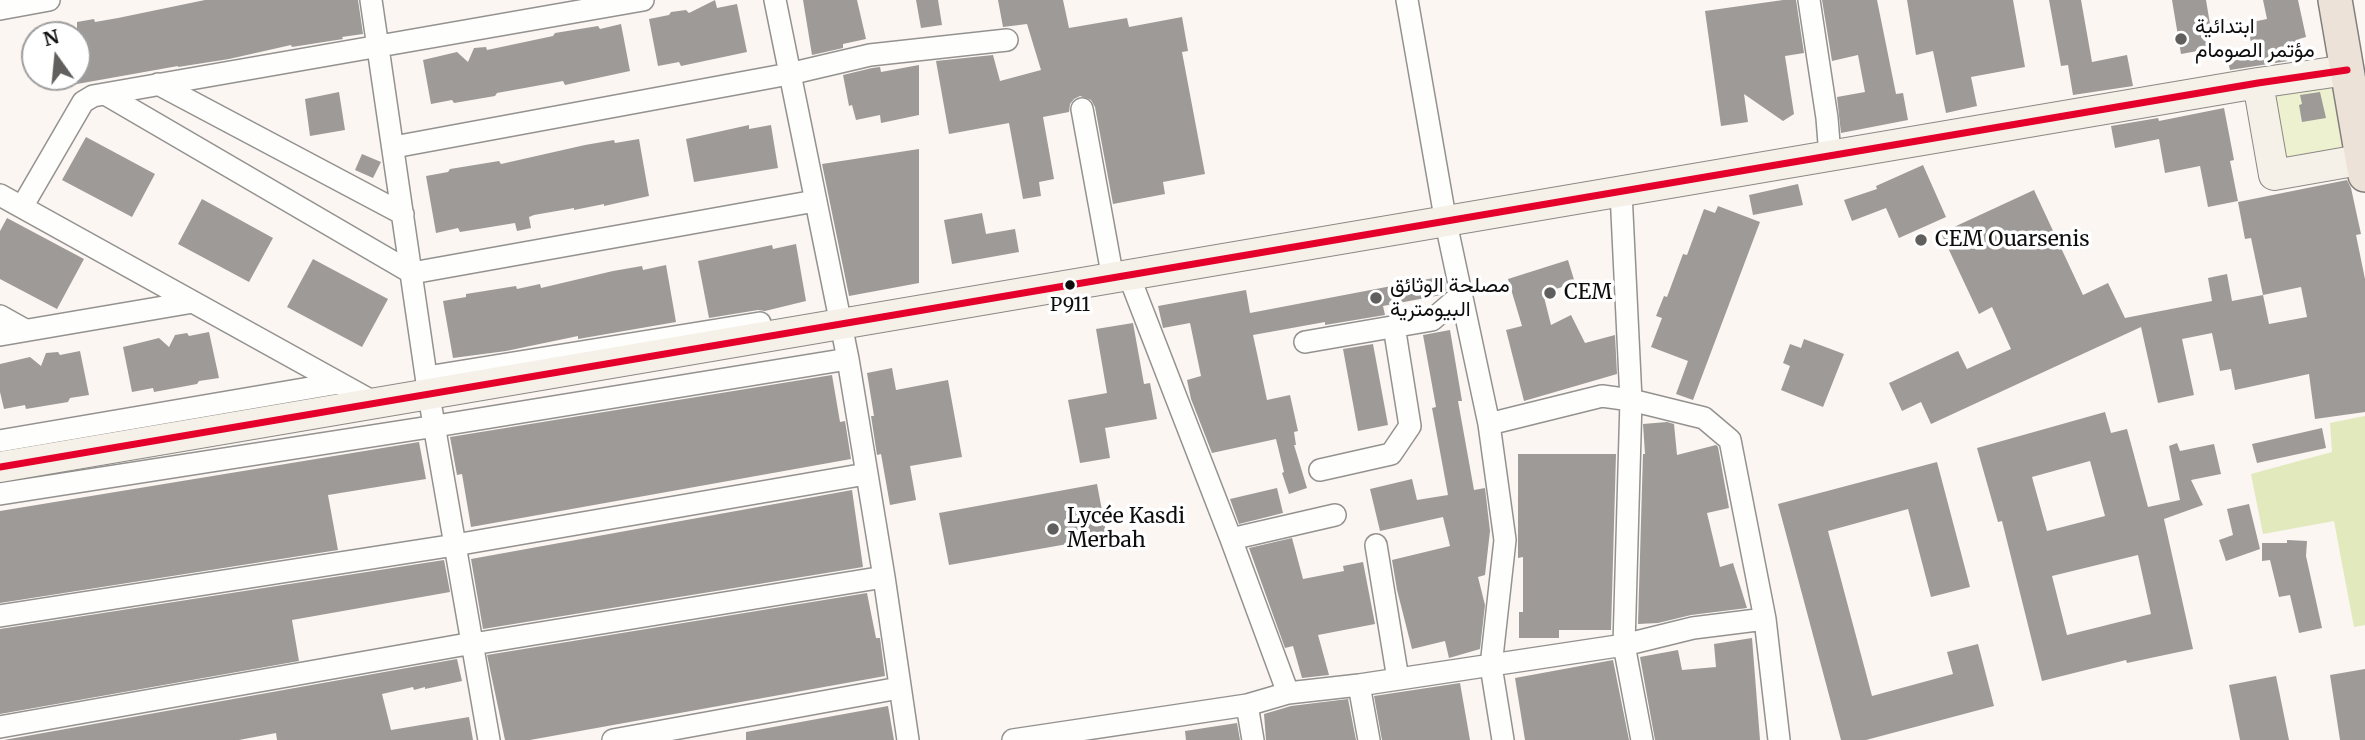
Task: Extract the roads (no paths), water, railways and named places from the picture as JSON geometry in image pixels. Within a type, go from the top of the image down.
[{"type":"main road","points":[[2258,83],[2274,175],[2364,164],[2335,0]]},
{"type":"main road","points":[[0,467],[377,404],[428,386],[840,319],[1121,278],[2258,83],[2347,71]]},
{"type":"street","points":[[0,9],[47,0]]},
{"type":"street","points":[[371,0],[428,386],[489,740]]},
{"type":"street","points":[[22,207],[83,102],[93,96],[643,0]]},
{"type":"street","points":[[775,0],[848,359],[908,740]]},
{"type":"street","points":[[1407,0],[1446,222],[1489,424],[1505,540],[1491,666],[1503,740]]},
{"type":"street","points":[[1809,0],[1828,118],[1830,156]]},
{"type":"street","points":[[394,147],[789,74],[870,55],[1007,40]]},
{"type":"street","points":[[158,84],[404,214]]},
{"type":"street","points":[[105,94],[412,273],[815,201]]},
{"type":"street","points":[[1082,110],[1121,278],[1231,539],[1288,693]]},
{"type":"street","points":[[1622,192],[1631,400],[1624,645],[1642,740]]},
{"type":"street","points":[[0,195],[377,404]]},
{"type":"street","points":[[1305,342],[1432,320],[1461,295]]},
{"type":"street","points":[[0,335],[193,302]]},
{"type":"street","points":[[0,316],[25,331]]},
{"type":"street","points":[[1320,470],[1391,454],[1409,426],[1395,326]]},
{"type":"street","points":[[0,494],[848,359]]},
{"type":"street","points":[[0,441],[339,383]]},
{"type":"street","points":[[1489,424],[1602,396],[1631,400],[1704,418],[1731,440],[1765,619],[1779,740]]},
{"type":"street","points":[[0,616],[455,545],[866,474]]},
{"type":"street","points":[[1231,539],[1335,515]]},
{"type":"street","points":[[1376,545],[1398,679]]},
{"type":"street","points":[[0,727],[473,643],[884,577]]},
{"type":"street","points":[[1020,739],[1135,732],[1288,693],[1491,666],[1624,645],[1693,628],[1765,619]]},
{"type":"street","points":[[1359,685],[1369,740]]},
{"type":"street","points":[[613,740],[899,688]]},
{"type":"street","points":[[1247,705],[1253,740]]},
{"type":"place","name":"ابتدائية مؤتمر الصومام","points":[[2181,39]]},
{"type":"place","name":"CEM Ouarsenis","points":[[1921,240]]},
{"type":"place","name":"P911","points":[[1070,285]]},
{"type":"place","name":"CEM","points":[[1550,293]]},
{"type":"place","name":"مصلحة الوثائق البيومترية","points":[[1376,298]]},
{"type":"place","name":"Lycée Kasdi Merbah","points":[[1053,529]]}]
